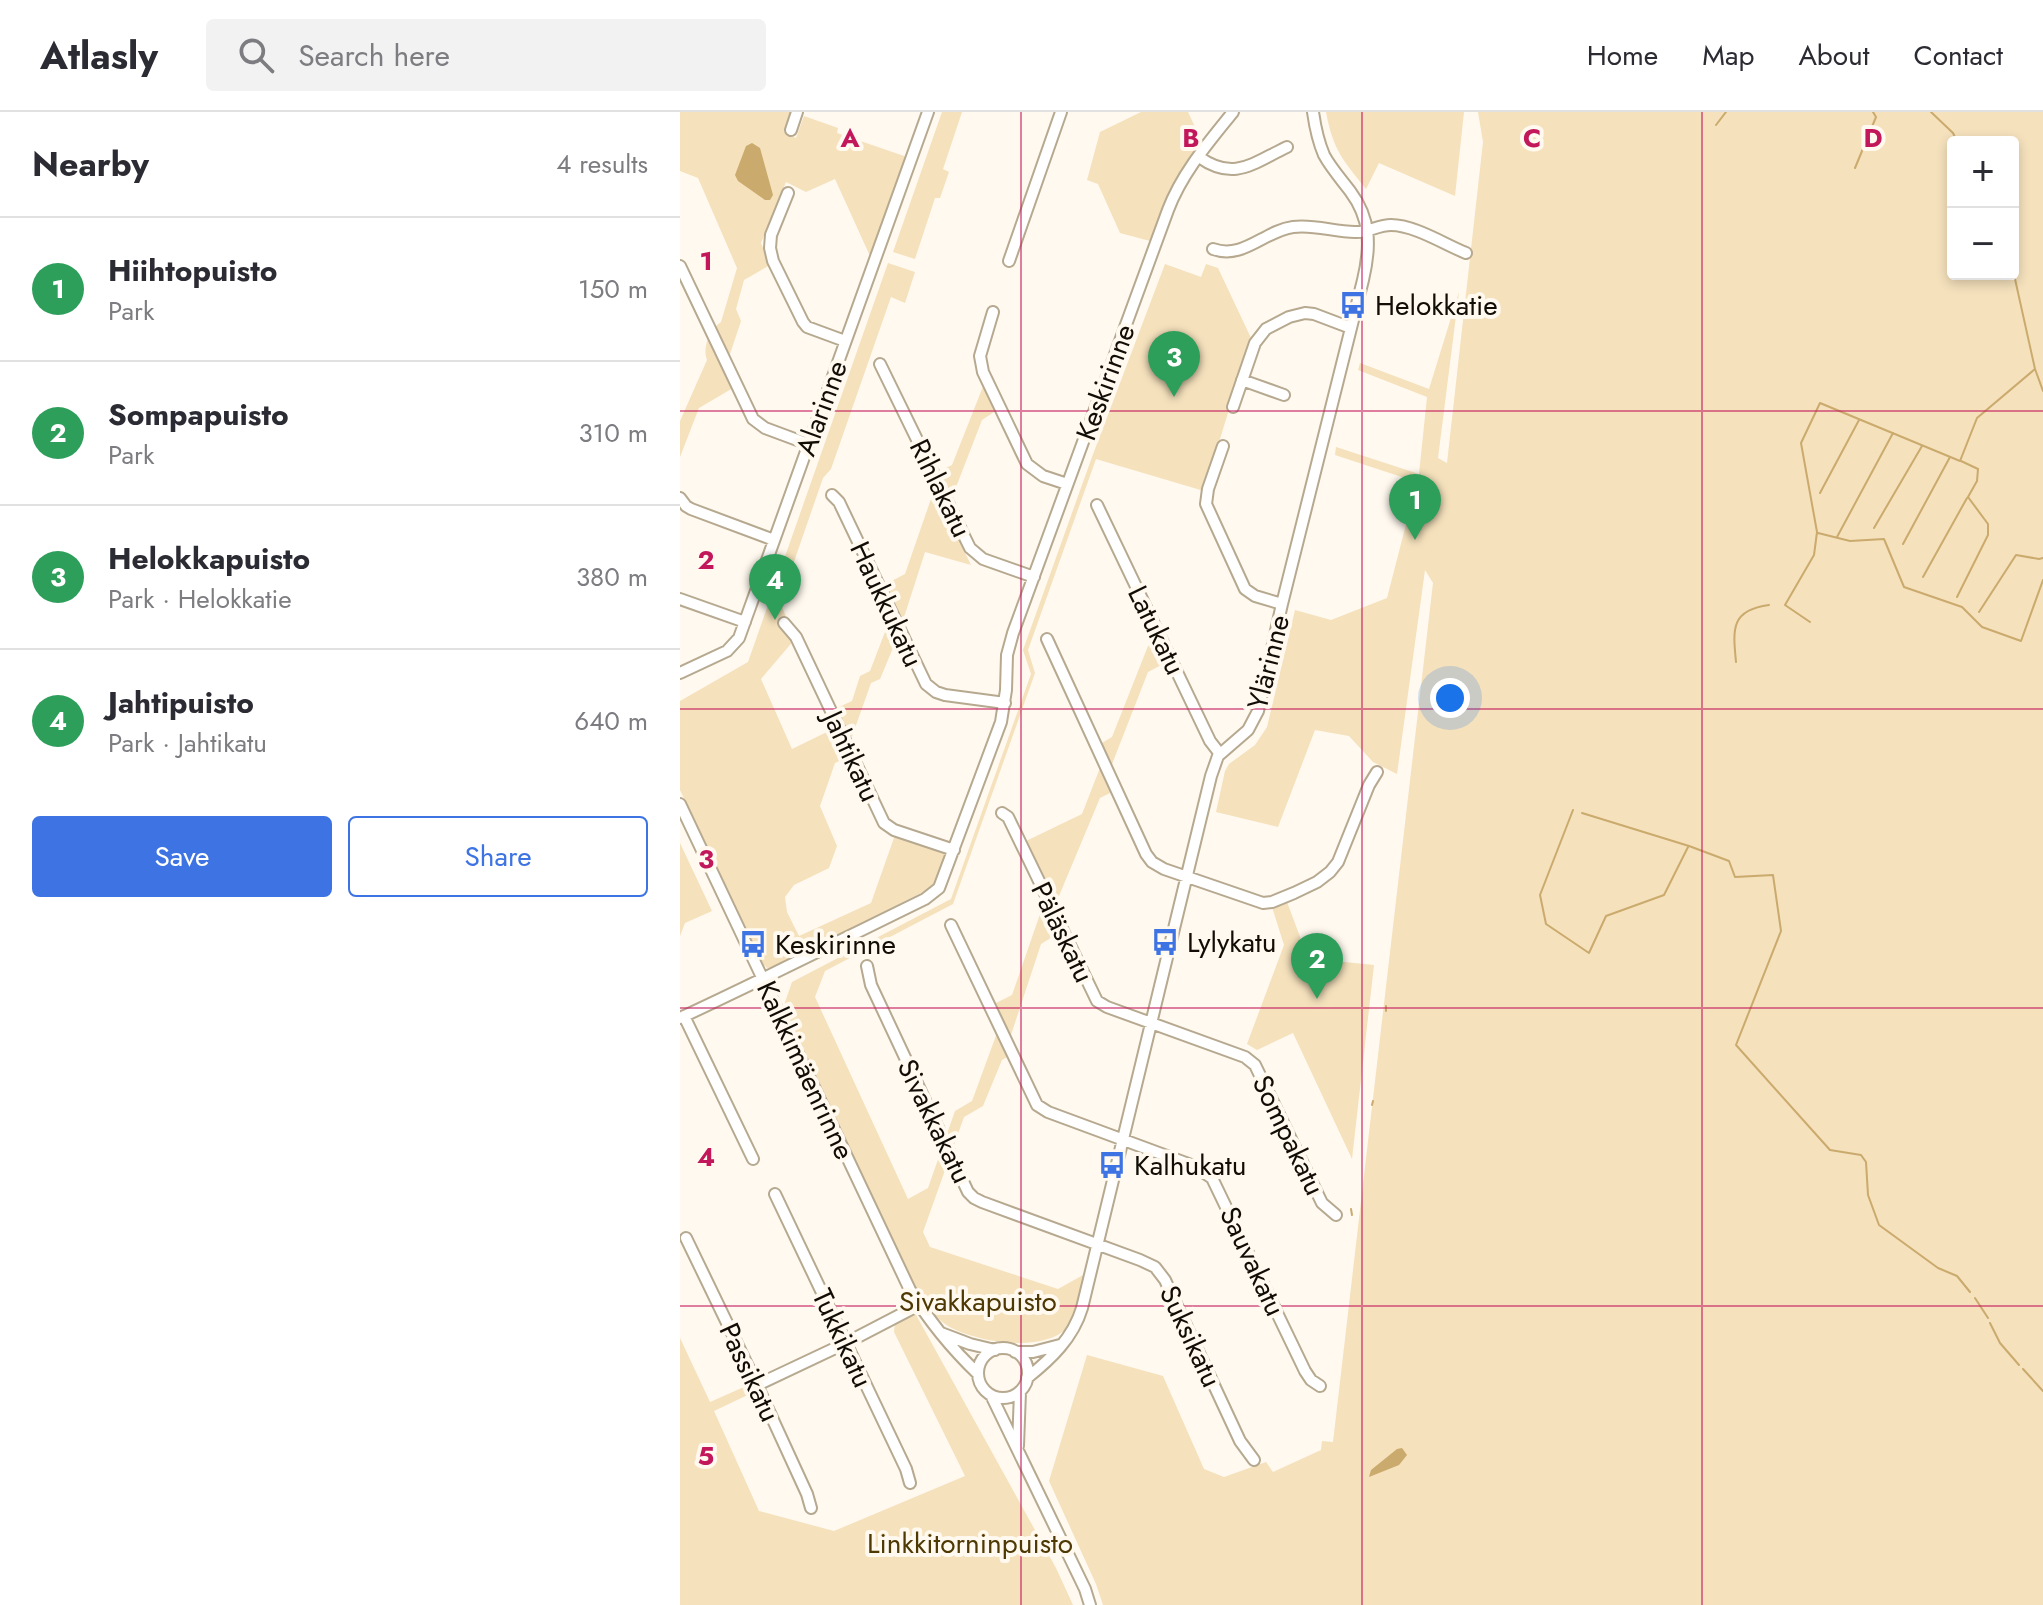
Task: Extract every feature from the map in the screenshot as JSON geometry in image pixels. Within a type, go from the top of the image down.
[{"type":"street","points":[[791,130],[797,112]]},
{"type":"street","name":"Alarinne","points":[[680,673],[732,647],[739,638],[928,112]]},
{"type":"street","points":[[1009,261],[1061,112]]},
{"type":"street","name":"Keskirinne","points":[[682,1017],[932,896],[942,882],[996,736],[1005,703],[1008,649],[1175,192],[1187,171],[1233,112]]},
{"type":"street","name":"Ylärinne","points":[[1027,1378],[1050,1360],[1075,1329],[1079,1317],[1211,776],[1216,759],[1248,730],[1258,711],[1367,263],[1368,230],[1358,202],[1322,151],[1313,112]]},
{"type":"street","points":[[1199,157],[1211,164],[1236,170],[1287,147]]},
{"type":"street","points":[[788,193],[771,235],[773,261],[807,327],[845,341]]},
{"type":"street","points":[[1213,249],[1234,252],[1279,230],[1294,227],[1353,233],[1384,225],[1410,228],[1466,253]]},
{"type":"street","points":[[680,266],[753,419],[765,428],[808,444]]},
{"type":"street","points":[[993,312],[980,356],[983,372],[1027,464],[1043,476],[1067,484]]},
{"type":"street","points":[[1233,407],[1259,335],[1266,329],[1301,313],[1310,313],[1351,328]]},
{"type":"street","name":"Rihlakatu","points":[[880,364],[970,548],[983,559],[1034,577]]},
{"type":"street","points":[[1242,380],[1284,395]]},
{"type":"street","points":[[1223,446],[1206,493],[1207,509],[1245,589],[1255,596],[1282,604]]},
{"type":"street","name":"Haukkukatu","points":[[832,495],[839,502],[926,684],[945,695],[1005,703]]},
{"type":"street","points":[[680,498],[691,509],[774,540]]},
{"type":"street","name":"Latukatu","points":[[1097,505],[1210,741],[1220,754]]},
{"type":"street","points":[[680,599],[745,622]]},
{"type":"street","name":"Jahtikatu","points":[[784,623],[796,637],[884,823],[894,830],[954,850]]},
{"type":"street","points":[[1047,639],[1149,859],[1164,869],[1263,903],[1317,882],[1338,862],[1377,772]]},
{"type":"street","name":"Kalkkimäenrinne","points":[[680,804],[903,1277],[939,1332],[978,1374]]},
{"type":"street","name":"Päläskatu","points":[[1002,813],[1008,817],[1097,1001],[1151,1023]]},
{"type":"street","points":[[951,925],[1037,1105],[1122,1140]]},
{"type":"street","name":"Sivakkakatu","points":[[867,966],[871,985],[968,1192],[982,1202],[1097,1244]]},
{"type":"street","points":[[682,1017],[753,1159]]},
{"type":"street","name":"Sompakatu","points":[[1151,1023],[1245,1057],[1255,1065],[1322,1203],[1336,1215]]},
{"type":"street","name":"Sauvakatu","points":[[1122,1140],[1194,1166],[1212,1178],[1305,1371],[1320,1386]]},
{"type":"street","name":"Tukkikatu","points":[[775,1194],[910,1483]]},
{"type":"street","name":"Passikatu","points":[[686,1238],[757,1385],[811,1508]]},
{"type":"street","name":"Suksikatu","points":[[1097,1244],[1151,1264],[1162,1274],[1240,1441],[1254,1460]]},
{"type":"street","points":[[757,1385],[919,1305]]},
{"type":"street","points":[[939,1332],[970,1344],[1015,1352],[1033,1352],[1062,1344]]},
{"type":"street","points":[[995,1350],[983,1359],[978,1374],[981,1384],[991,1395],[1018,1448],[1090,1605]]},
{"type":"street","points":[[1015,1352],[1025,1363],[1027,1378],[1020,1392],[1018,1448]]},
{"type":"street","points":[[991,1395],[1006,1398],[1020,1392]]},
{"type":"green space","points":[[680,112],[792,112],[784,132],[796,138],[804,116],[838,128],[837,133],[907,157],[870,256],[835,179],[806,192],[786,182],[761,243],[770,265],[744,280],[736,309],[741,321],[725,369],[733,388],[699,408],[680,457],[680,421],[707,360],[708,339],[721,322],[737,268],[698,178],[680,171]]},
{"type":"green space","points":[[942,112],[962,112],[943,169],[949,172],[940,198],[935,198],[915,259],[893,252]]},
{"type":"green space","points":[[1141,112],[1188,112],[1203,144],[1172,187],[1150,241],[1120,233],[1098,184],[1087,180],[1100,132]]},
{"type":"green space","points":[[1326,112],[1464,112],[1455,196],[1379,163],[1366,189],[1340,154]]},
{"type":"green space","points":[[1478,112],[2043,112],[2043,1605],[1103,1605],[1049,1481],[1087,1355],[1163,1376],[1204,1469],[1224,1477],[1266,1462],[1273,1472],[1321,1450],[1322,1441],[1333,1442],[1433,583],[1425,570],[1397,774],[1373,762],[1349,736],[1315,730],[1278,827],[1216,812],[1229,764],[1255,745],[1267,727],[1295,610],[1331,620],[1387,598],[1417,482],[1335,455],[1336,447],[1419,474],[1427,397],[1358,370],[1360,363],[1429,389],[1459,292],[1438,458],[1447,463],[1483,142]]},
{"type":"green space","points":[[888,263],[915,272],[905,303],[891,297],[831,469],[823,478],[780,602],[795,639],[761,679],[792,749],[831,730],[839,707],[852,701],[860,676],[870,671],[895,606],[886,584],[905,574],[941,470],[952,465],[984,384],[997,410],[982,420],[946,513],[971,565],[925,552],[898,636],[902,644],[893,648],[880,679],[871,683],[844,759],[835,763],[820,806],[837,846],[829,868],[794,885],[785,897],[787,912],[799,936],[871,903],[895,835],[949,851],[933,887],[767,968],[680,790],[680,701],[748,662]]},
{"type":"green space","name":"Sivakkapuisto","points":[[1165,264],[1201,277],[1206,264],[1218,268],[1251,338],[1204,491],[1096,459],[1028,650],[1035,673],[953,904],[825,971],[815,997],[908,1199],[928,1188],[955,1111],[972,1101],[1001,1022],[994,1004],[1012,995],[1048,891],[1024,842],[1082,814],[1105,755],[1100,744],[1112,737],[1148,646],[1158,640],[1167,662],[1148,672],[1107,777],[1112,792],[1100,798],[1051,915],[1059,933],[1041,944],[1006,1050],[1009,1056],[1002,1060],[983,1106],[964,1117],[923,1232],[930,1247],[1058,1289],[1085,1274],[1076,1316],[1068,1327],[1043,1340],[1009,1343],[975,1337],[948,1326],[918,1294],[783,1008],[792,982],[951,899],[1031,674],[1023,650]]},
{"type":"green space","points":[[680,843],[712,911],[685,923],[680,936]]},
{"type":"green space","points":[[1287,902],[1305,950],[1325,960],[1374,965],[1352,1159],[1293,1033],[1257,1050],[1247,1044],[1284,945],[1272,907]]},
{"type":"green space","name":"Linkkitorninpuisto","points":[[915,1313],[1056,1568],[1073,1605],[680,1605],[680,1338],[710,1402],[753,1383],[756,1391],[714,1411],[759,1511],[834,1531],[965,1476],[894,1332],[895,1322]]},
{"type":"shaded area","points":[[752,143],[760,148],[773,195],[770,200],[765,200],[738,181],[735,175],[746,146]]},
{"type":"shaded area","points":[[1402,1448],[1407,1455],[1399,1465],[1369,1477],[1371,1470]]},
{"type":"waterway","points":[[1716,125],[1726,112]]},
{"type":"waterway","points":[[1855,168],[1876,117],[1873,112]]},
{"type":"waterway","points":[[1931,112],[1954,136]]},
{"type":"waterway","points":[[2015,280],[2035,369],[2043,391]]},
{"type":"waterway","points":[[1810,622],[1785,605],[1814,555],[1817,532],[1801,443],[1820,403],[1960,461],[1977,418],[2035,369]]},
{"type":"waterway","points":[[1820,493],[1859,420]]},
{"type":"waterway","points":[[1837,537],[1893,433]]},
{"type":"waterway","points":[[1874,528],[1922,446]]},
{"type":"waterway","points":[[1903,544],[1950,457]]},
{"type":"waterway","points":[[1957,597],[1988,535],[1988,524],[1968,497],[1977,481],[1978,469],[1961,461]]},
{"type":"waterway","points":[[1923,577],[1967,498]]},
{"type":"waterway","points":[[1818,533],[1850,541],[1884,539],[1904,587],[1962,607],[1982,627],[2021,641],[2043,580]]},
{"type":"waterway","points":[[1979,612],[2016,555],[2043,558]]},
{"type":"waterway","points":[[1736,662],[1734,640],[1737,623],[1747,612],[1769,605]]},
{"type":"waterway","points":[[1573,810],[1540,895],[1546,924],[1589,953],[1606,916],[1664,895],[1688,847]]},
{"type":"waterway","points":[[1582,813],[1729,861],[1735,877],[1773,875],[1781,931],[1736,1045],[1830,1150],[1861,1155],[1866,1162],[1868,1195],[1879,1225],[1938,1268],[1957,1276],[1970,1292]]},
{"type":"waterway","points":[[1386,1006],[1386,1011]]},
{"type":"waterway","points":[[1372,1105],[1373,1101]]},
{"type":"waterway","points":[[1351,1209],[1352,1215]]},
{"type":"waterway","points":[[1975,1298],[1988,1318]]},
{"type":"waterway","points":[[1990,1323],[2000,1343],[2019,1365]]},
{"type":"waterway","points":[[2023,1369],[2043,1391]]},
{"type":"place","name":"Helokkatie","points":[[1353,305]]},
{"type":"place","name":"Helokkapuisto","points":[[1174,397]]},
{"type":"place","name":"Hiihtopuisto","points":[[1415,540]]},
{"type":"place","name":"Jahtipuisto","points":[[775,620]]},
{"type":"place","name":"Lylykatu","points":[[1165,942]]},
{"type":"place","name":"Keskirinne","points":[[753,944]]},
{"type":"place","name":"Sompapuisto","points":[[1317,999]]},
{"type":"place","name":"Kalhukatu","points":[[1112,1165]]}]
